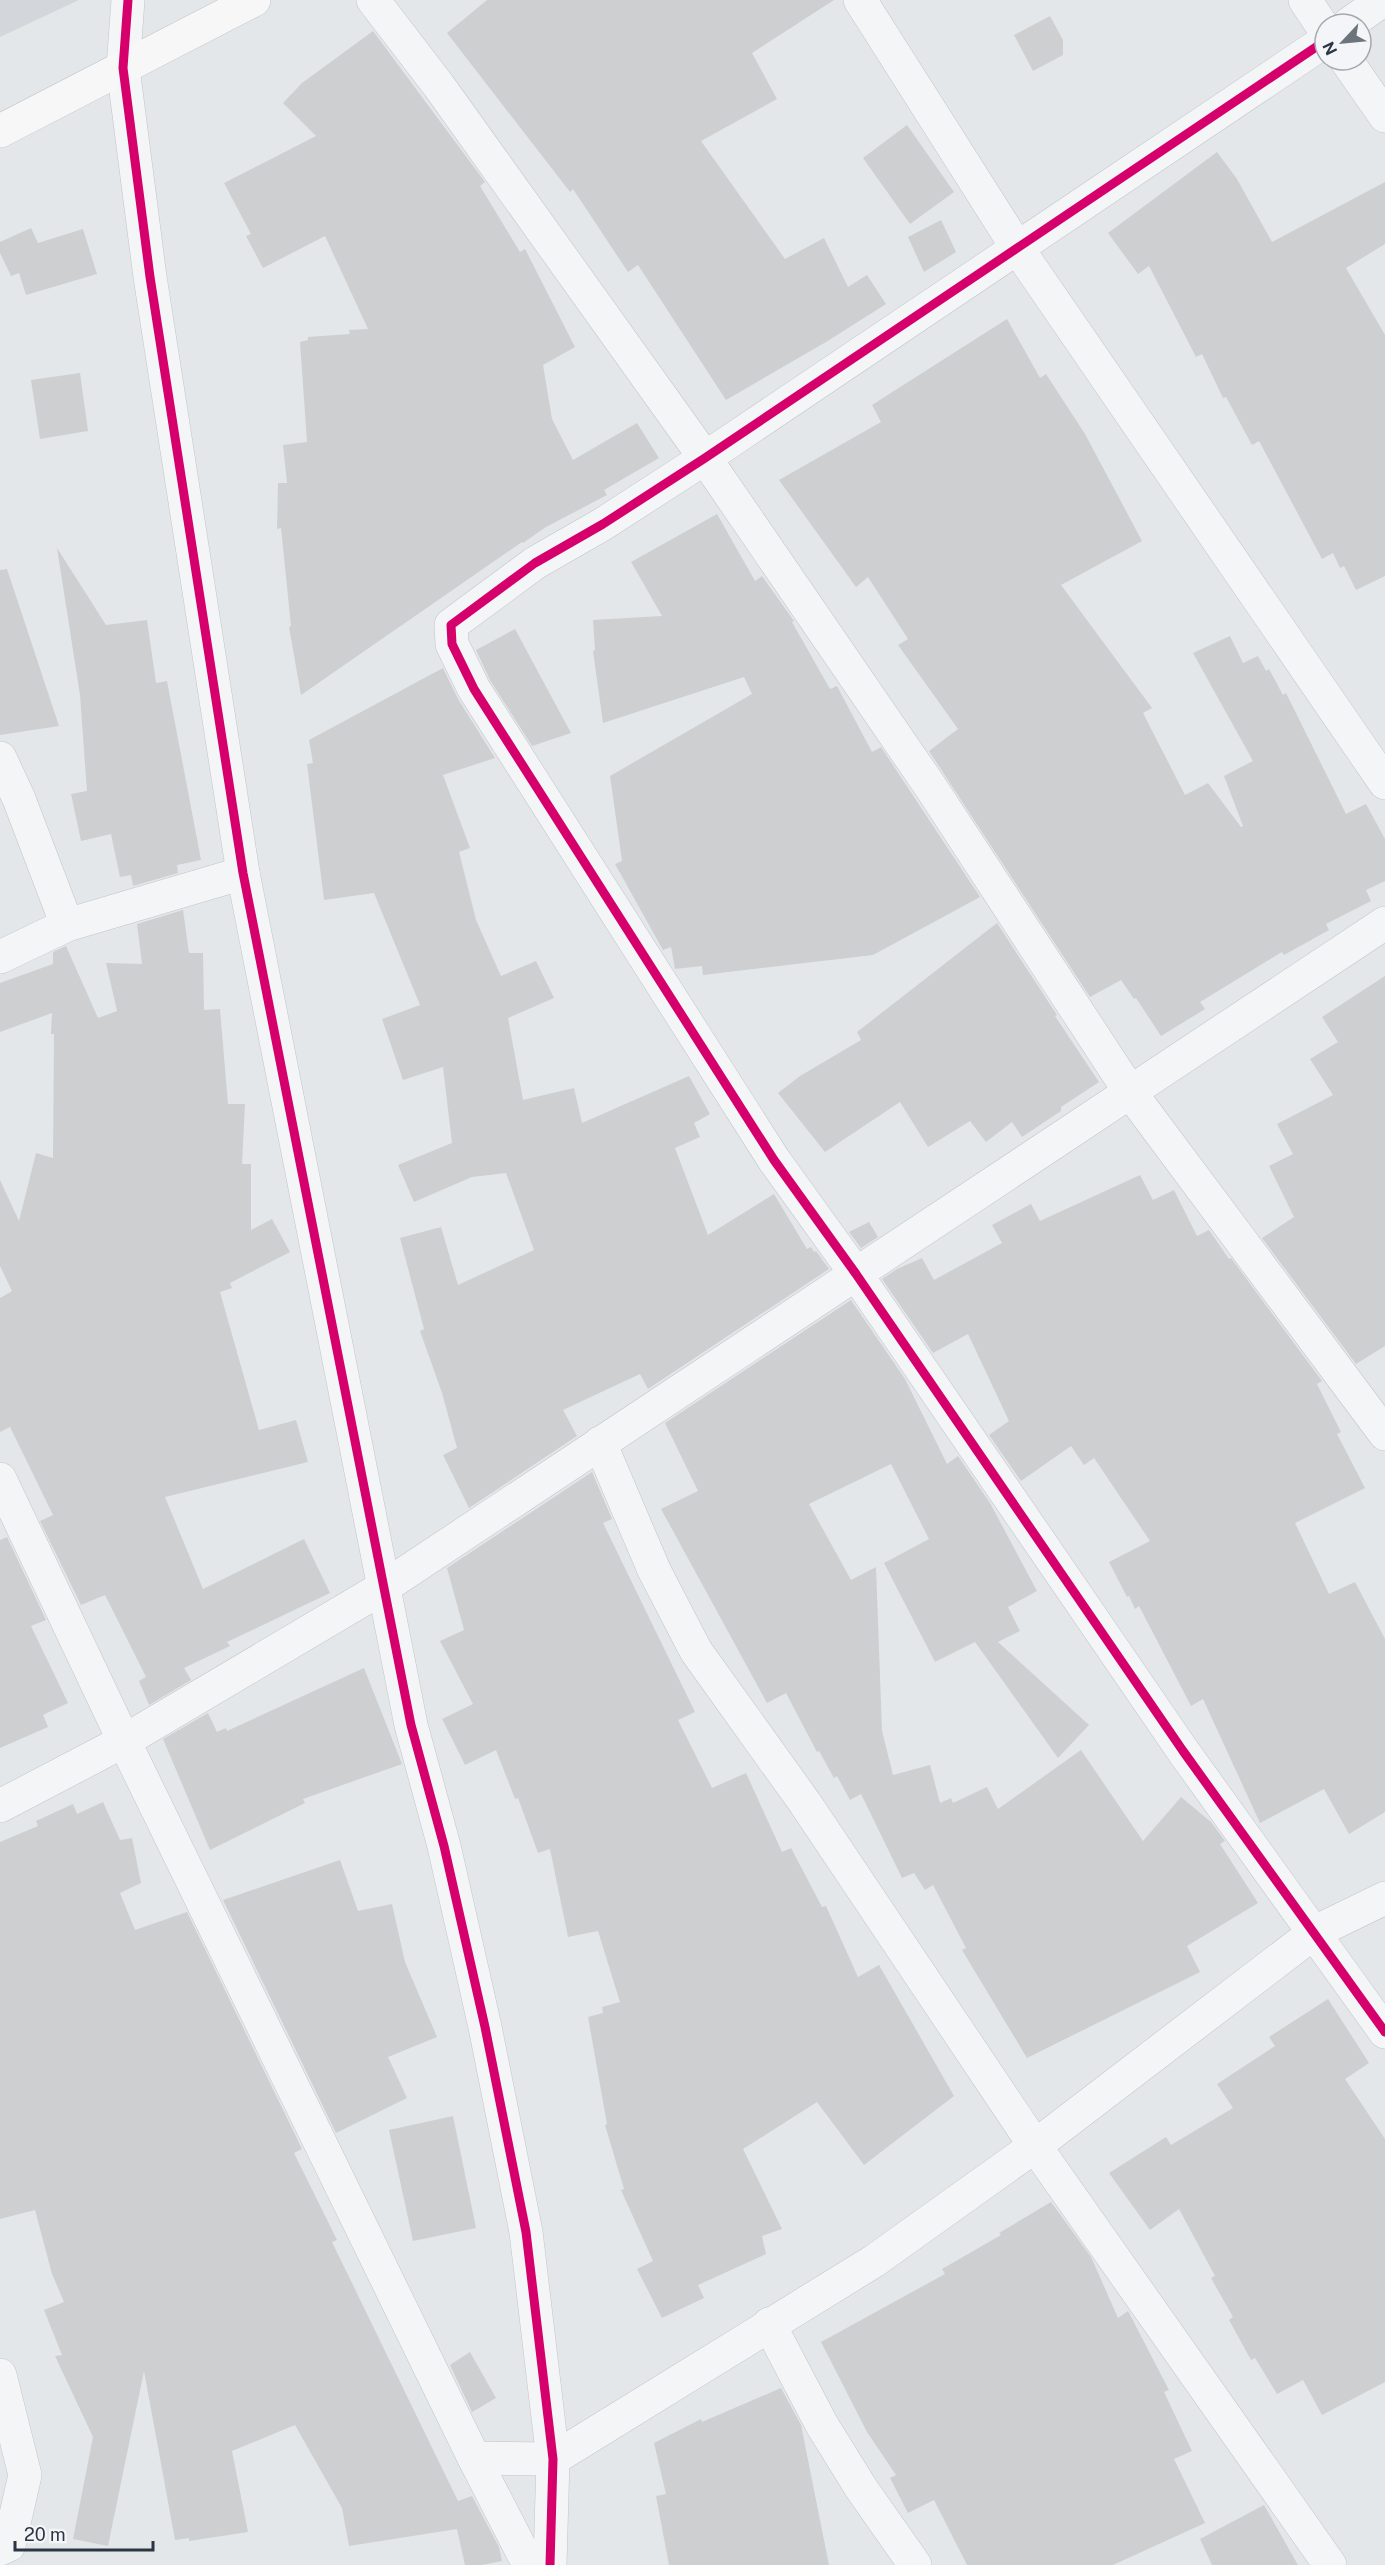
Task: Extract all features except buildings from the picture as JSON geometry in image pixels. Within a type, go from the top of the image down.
[{"type":"main road","points":[[0,131],[254,0]]},
{"type":"street","points":[[128,0],[123,68],[150,277],[243,873],[411,1725],[444,1846],[485,2027],[526,2232],[553,2459],[550,2565]]},
{"type":"street","points":[[373,0],[439,86],[705,458],[932,789],[1130,1092],[1385,1434]]},
{"type":"street","points":[[860,0],[1018,249],[1385,783]]},
{"type":"street","points":[[1366,12],[1383,0]]},
{"type":"street","points":[[1313,49],[705,458],[603,524],[535,563],[451,625],[452,644],[474,689],[774,1160],[856,1274],[1183,1751],[1385,2032]]},
{"type":"street","points":[[1354,72],[1385,116]]},
{"type":"street","points":[[0,758],[19,799],[67,925]]},
{"type":"street","points":[[0,957],[67,925],[243,873]]},
{"type":"street","points":[[0,1806],[124,1741],[384,1587],[1385,922]]},
{"type":"street","points":[[600,1443],[654,1570],[696,1651],[805,1803],[1035,2146],[1330,2565]]},
{"type":"street","points":[[0,1479],[124,1741],[474,2458],[529,2565]]},
{"type":"street","points":[[474,2458],[553,2459],[874,2261],[1035,2146],[1315,1932],[1385,1898]]},
{"type":"street","points":[[769,2324],[822,2425],[861,2488],[915,2565]]},
{"type":"street","points":[[0,2375],[25,2475],[9,2545],[0,2549]]},
{"type":"shaded area","points":[[0,0],[79,0],[0,37]]},
{"type":"cycle path","points":[[128,0],[123,68],[150,277],[243,873],[411,1725],[444,1846],[485,2027],[526,2232],[553,2459],[550,2565]]},
{"type":"cycle path","points":[[1313,49],[705,458],[603,524],[535,563],[451,625],[452,644],[474,689],[774,1160],[856,1274],[1183,1751],[1385,2032]]}]
